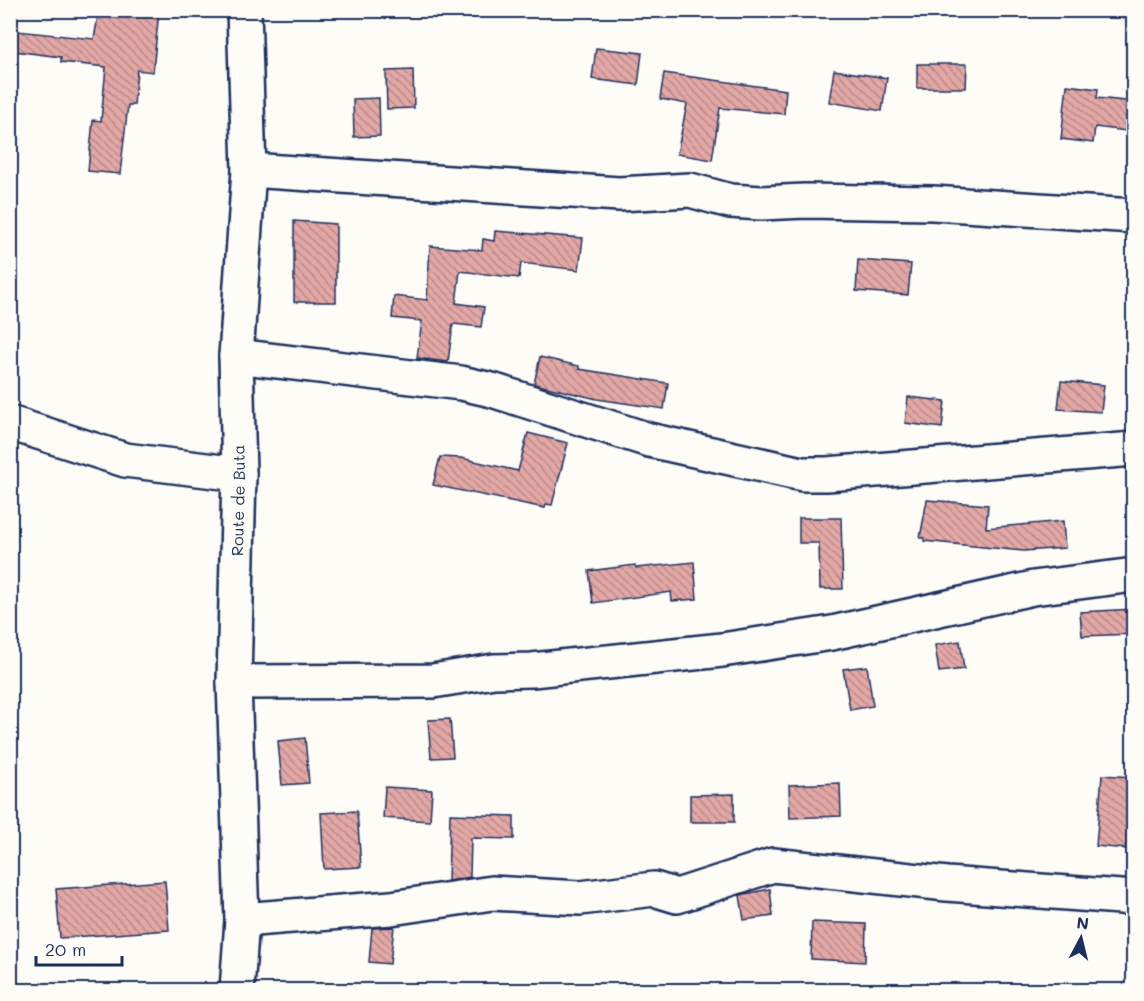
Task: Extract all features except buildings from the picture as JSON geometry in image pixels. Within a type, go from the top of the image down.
[{"type":"main road","name":"Route de Buta","points":[[237,990],[242,920],[234,682],[239,474],[236,356],[249,170],[244,10]]},
{"type":"main road","points":[[249,170],[619,194],[690,190],[730,201],[761,203],[805,201],[933,203],[1134,216]]},
{"type":"main road","points":[[236,356],[461,383],[492,390],[649,440],[802,474],[1134,448]]},
{"type":"main road","points":[[10,423],[124,460],[239,474]]},
{"type":"main road","points":[[234,682],[433,681],[494,671],[532,670],[722,650],[832,633],[1033,588],[1134,575]]},
{"type":"main road","points":[[242,920],[391,908],[492,893],[580,898],[654,889],[677,896],[773,865],[947,884],[1134,898]]}]
